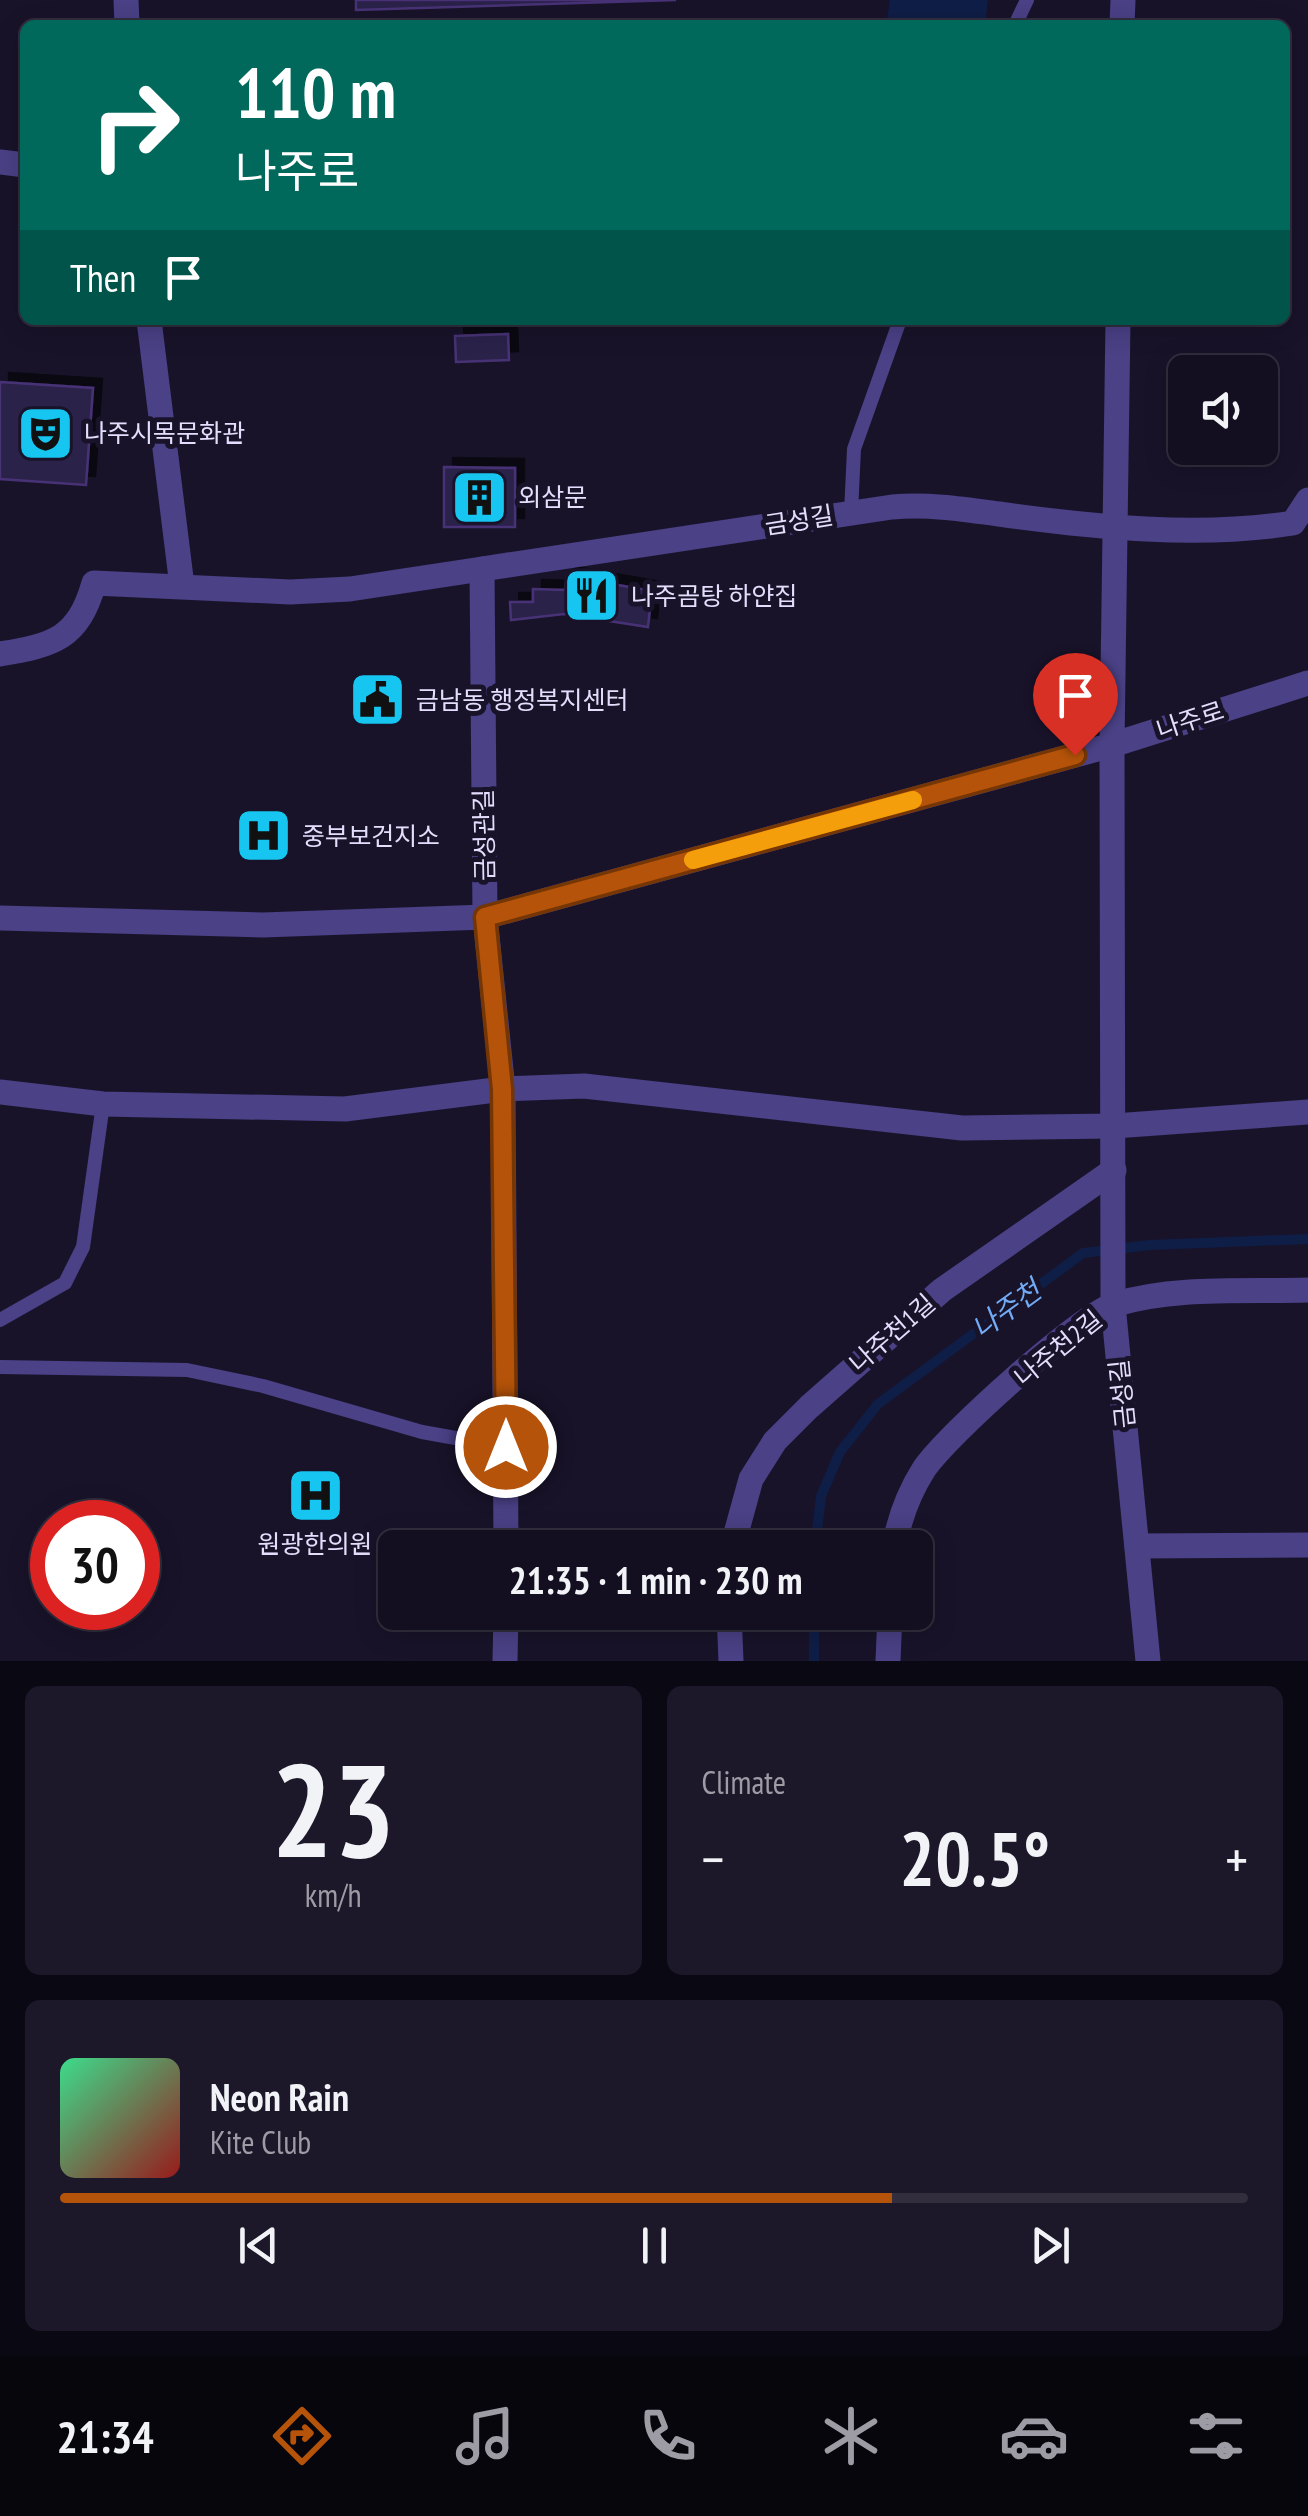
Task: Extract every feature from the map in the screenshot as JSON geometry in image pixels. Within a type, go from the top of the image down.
[{"type":"street","points":[[150,325],[182,586]]},
{"type":"street","name":"금성길","points":[[1118,325],[1112,745],[1113,1304],[1148,1661]]},
{"type":"street","points":[[1118,525],[1256,528],[1293,522],[1308,500]]},
{"type":"street","name":"금성길","points":[[482,569],[850,512],[943,504],[1118,525]]},
{"type":"street","points":[[0,654],[63,637],[80,621],[94,583],[182,586],[232,593],[330,590],[482,569]]},
{"type":"street","name":"금성관길","points":[[0,918],[263,925],[485,917],[482,569]]},
{"type":"street","name":"나주로","points":[[485,917],[1112,745],[1308,683]]},
{"type":"street","points":[[485,917],[502,1089],[506,1530]]},
{"type":"street","points":[[0,1092],[102,1104],[344,1109],[502,1089],[584,1086],[962,1128],[1114,1126],[1308,1112]]},
{"type":"street","name":"나주천1길","points":[[737,1530],[751,1479],[776,1441],[809,1407],[872,1347],[942,1290],[1114,1170]]},
{"type":"street","name":"나주천2길","points":[[898,1530],[906,1500],[937,1453],[1022,1374],[1113,1304],[1170,1294],[1308,1290]]},
{"type":"street","points":[[1136,1546],[1308,1545]]},
{"type":"street","points":[[506,1630],[506,1661]]},
{"type":"street","points":[[729,1630],[730,1661]]},
{"type":"street","points":[[888,1661],[889,1630]]},
{"type":"lane","points":[[850,512],[854,449],[898,325]]},
{"type":"lane","points":[[0,1320],[64,1283],[83,1247],[102,1104]]},
{"type":"lane","points":[[0,1367],[187,1370],[263,1386],[422,1432],[506,1447]]},
{"type":"water","points":[[890,0],[988,0],[986,20],[887,20]]},
{"type":"building","points":[[356,0],[676,0],[356,10]]},
{"type":"building","points":[[508,334],[509,360],[456,362],[455,336]]},
{"type":"building","name":"나주시목문화관","points":[[0,382],[93,388],[86,485],[0,479]]},
{"type":"building","name":"외삼문","points":[[444,467],[515,468],[515,527],[444,527]]},
{"type":"building","name":"나주곰탕 하얀집","points":[[567,576],[652,591],[648,627],[564,614],[511,620],[510,602],[533,602],[533,589],[565,590]]},
{"type":"waterway","name":"나주천","points":[[817,1530],[821,1496],[840,1452],[878,1404],[1083,1253],[1150,1245],[1308,1239]]},
{"type":"waterway","name":"나주천","points":[[814,1630],[814,1661]]},
{"type":"slow traffic","points":[[693,860],[913,800]]},
{"type":"place","name":"나주시목문화관","points":[[45,433]]},
{"type":"place","name":"외삼문","points":[[479,497]]},
{"type":"place","name":"나주곰탕 하얀집","points":[[592,596]]},
{"type":"place","name":"금남동 행정복지센터","points":[[377,700]]},
{"type":"place","name":"중부보건지소","points":[[263,836]]},
{"type":"place","name":"원광한의원","points":[[315,1495]]},
{"type":"route","points":[[506,1447],[502,1089],[485,917],[1075,755]]}]
